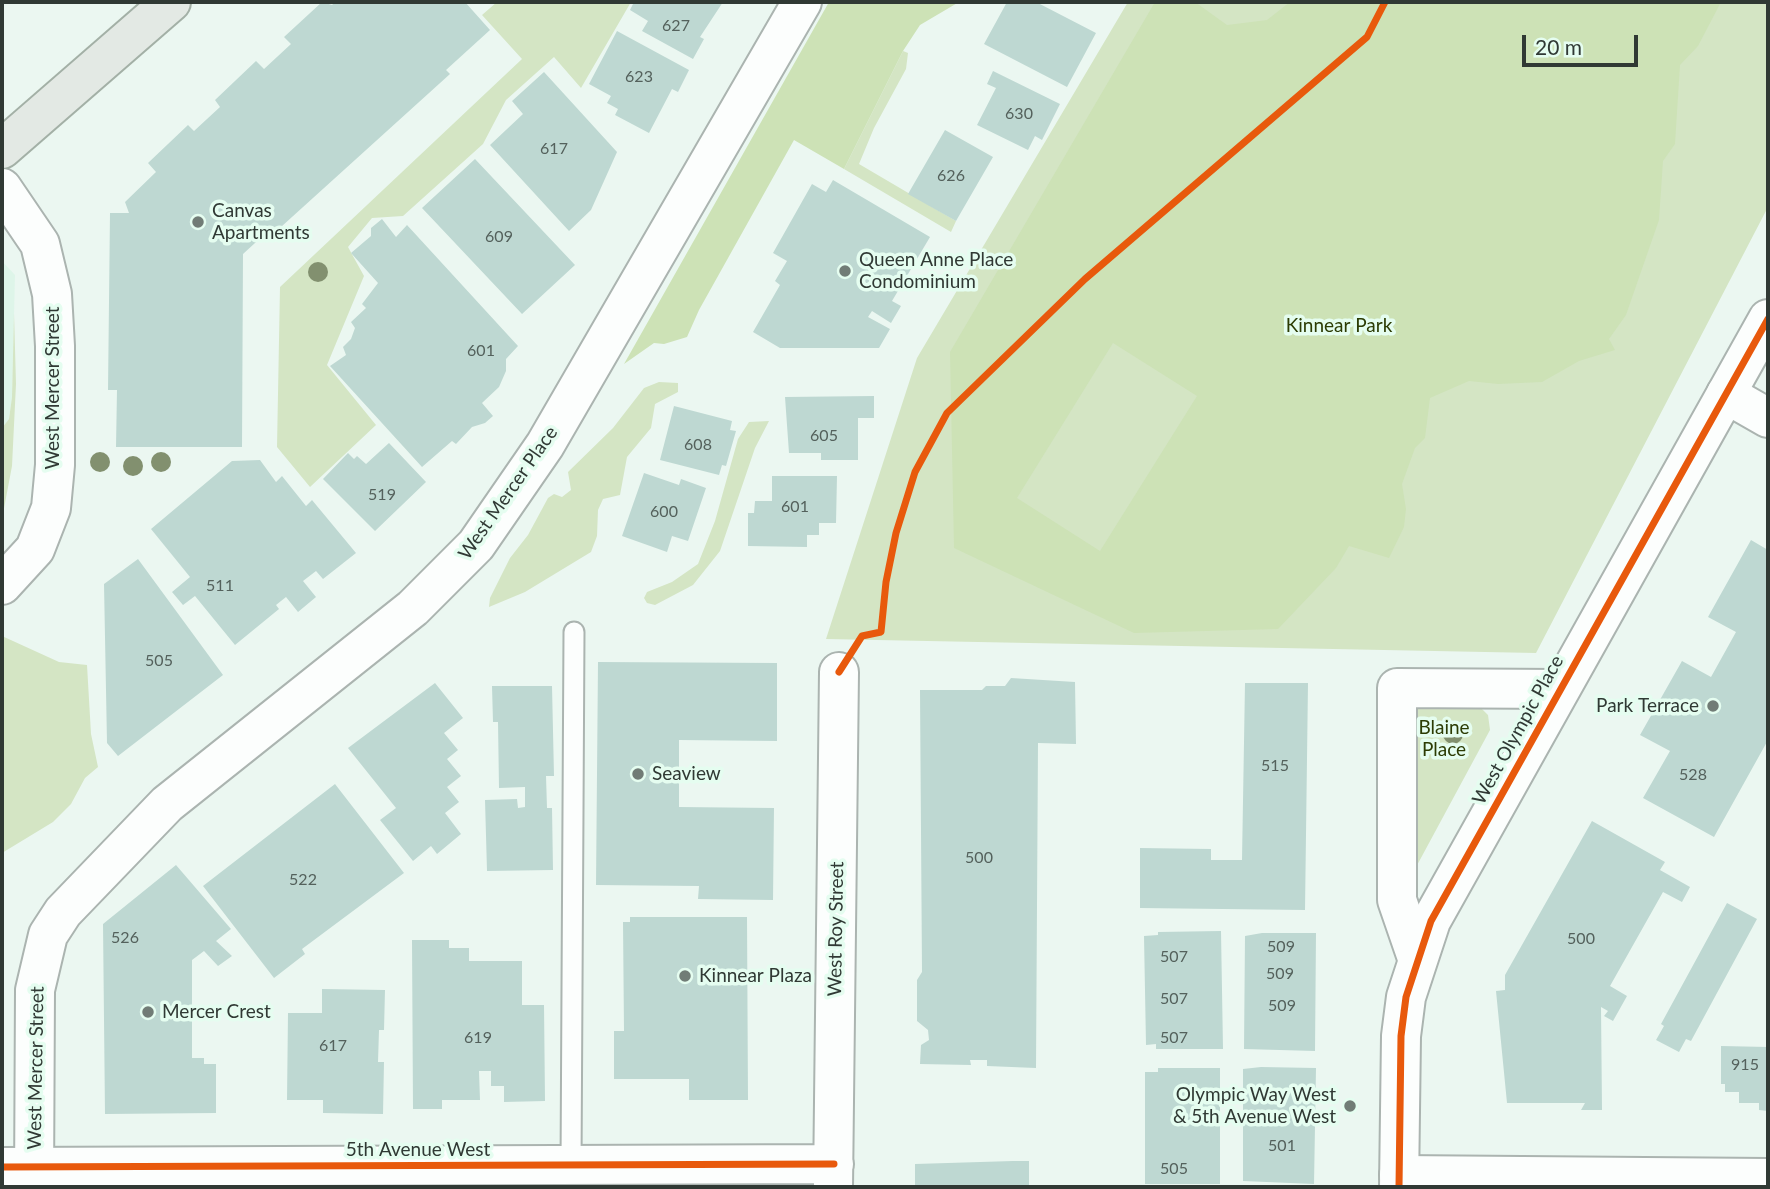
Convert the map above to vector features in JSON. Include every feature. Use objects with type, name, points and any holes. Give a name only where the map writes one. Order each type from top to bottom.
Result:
[{"type":"main road","points":[[2,149],[171,2]]},
{"type":"street","name":"West Mercer Place","points":[[62,912],[167,804],[413,608],[476,545],[545,445],[802,2]]},
{"type":"street","name":"West Mercer Street","points":[[2,188],[40,244],[52,294],[55,346],[55,465],[51,508],[35,550],[2,585]]},
{"type":"street","name":"West Olympic Place","points":[[1399,1181],[1401,1036],[1406,997],[1416,958],[1443,897],[1768,319]]},
{"type":"street","points":[[1726,394],[1768,418]]},
{"type":"street","name":"West Roy Street","points":[[833,1176],[839,672]]},
{"type":"street","points":[[1416,958],[1397,900],[1397,688],[1559,689]]},
{"type":"street","name":"West Mercer Street","points":[[24,1174],[35,990],[48,935],[62,912]]},
{"type":"street","name":"5th Avenue West","points":[[24,1174],[298,1176],[571,1165],[833,1176]]},
{"type":"street","points":[[1399,1181],[1705,1182],[1768,1178]]},
{"type":"lane","points":[[571,1165],[574,632]]},
{"type":"shaded area","points":[[2,261],[15,275],[12,397],[9,419],[2,428]]},
{"type":"green space","points":[[497,2],[631,2],[581,88],[554,57],[506,100],[483,144],[403,216],[372,218],[348,247],[364,276],[327,365],[376,425],[310,487],[277,447],[280,287],[522,59],[482,15]]},
{"type":"green space","points":[[829,2],[959,2],[920,25],[903,51],[844,169],[794,140],[699,310],[687,337],[664,344],[654,343],[624,364]]},
{"type":"green space","name":"Kinnear Park","points":[[1128,2],[1768,2],[1768,207],[1536,653],[826,639],[917,358]]},
{"type":"green space","name":"Kinnear Park","points":[[1155,2],[1195,2],[1227,25],[1267,20],[1290,2],[1721,2],[1698,46],[1680,65],[1675,144],[1663,161],[1659,220],[1626,315],[1609,339],[1615,350],[1579,361],[1542,382],[1498,384],[1469,381],[1430,398],[1425,438],[1415,448],[1402,484],[1406,509],[1404,527],[1389,558],[1349,546],[1336,568],[1278,629],[1134,633],[954,548],[950,352]],"holes":[[[1113,343],[1197,396],[1100,551],[1017,498]]]},
{"type":"green space","points":[[903,51],[908,53],[906,69],[874,128],[859,164],[956,221],[951,232],[844,169]]},
{"type":"green space","points":[[14,313],[16,384],[12,466],[2,519],[2,428],[9,419],[12,397]]},
{"type":"green space","points":[[659,382],[678,383],[678,392],[655,404],[651,428],[627,457],[620,495],[603,499],[598,510],[597,536],[591,552],[525,592],[489,607],[490,598],[510,558],[528,535],[548,498],[554,494],[562,497],[571,490],[568,472],[613,428],[644,388]]},
{"type":"green space","points":[[769,421],[755,448],[720,551],[693,585],[655,605],[647,603],[644,598],[647,592],[672,582],[698,564],[715,521],[738,439],[749,422]]},
{"type":"green space","points":[[2,636],[59,662],[87,665],[91,734],[98,767],[85,778],[71,804],[53,822],[2,853]]},
{"type":"green space","name":"Blaine Place","points":[[1477,704],[1488,715],[1490,730],[1415,869],[1408,719],[1417,705]]},
{"type":"building","name":"Canvas Apartments","points":[[322,2],[332,5],[335,2],[465,2],[490,30],[446,70],[450,74],[271,236],[267,232],[243,254],[242,447],[116,447],[117,390],[108,390],[110,213],[129,213],[125,202],[156,172],[148,163],[188,125],[194,131],[220,107],[215,100],[256,61],[264,69],[291,44],[284,37]]},
{"type":"building","points":[[634,2],[723,2],[700,37],[704,39],[693,59],[642,31],[648,21],[630,10]]},
{"type":"building","points":[[1007,2],[1036,2],[1096,33],[1067,87],[984,44]]},
{"type":"building","points":[[617,31],[689,70],[678,92],[672,89],[649,133],[615,115],[618,109],[607,103],[611,96],[589,84]]},
{"type":"building","points":[[993,71],[1060,104],[1042,140],[1035,136],[1028,150],[977,125],[996,88],[987,84]]},
{"type":"building","points":[[544,72],[617,152],[591,210],[569,231],[490,145],[523,114],[512,101]]},
{"type":"building","points":[[945,130],[993,157],[956,221],[908,194]]},
{"type":"building","points":[[475,159],[575,265],[522,314],[422,208]]},
{"type":"building","name":"Queen Anne Place Condominium","points":[[833,180],[930,237],[892,301],[901,306],[891,323],[872,311],[868,317],[890,329],[879,348],[780,348],[753,332],[780,285],[775,281],[787,261],[773,253],[812,184],[826,192]]},
{"type":"building","points":[[382,219],[396,237],[407,225],[518,346],[506,359],[506,371],[499,387],[482,403],[493,416],[485,423],[472,427],[456,444],[452,441],[422,467],[330,366],[346,355],[343,347],[351,339],[355,328],[351,322],[366,308],[362,304],[378,283],[351,253],[371,236],[371,228]]},
{"type":"building","points":[[874,396],[874,418],[858,418],[858,460],[821,460],[821,453],[789,453],[785,397]]},
{"type":"building","points":[[674,406],[732,421],[730,430],[736,431],[726,466],[722,465],[719,475],[660,460]]},
{"type":"building","points":[[389,443],[426,482],[375,531],[323,479],[348,453],[354,459],[357,456],[366,464]]},
{"type":"building","points":[[260,460],[276,482],[282,476],[306,506],[312,500],[356,553],[323,579],[316,571],[303,581],[316,597],[298,612],[286,597],[276,605],[279,609],[235,645],[195,596],[183,605],[172,592],[190,577],[151,529],[232,461]]},
{"type":"building","points":[[644,473],[679,485],[681,479],[706,488],[688,541],[672,536],[667,552],[622,536]]},
{"type":"building","points":[[772,476],[837,476],[836,523],[819,523],[819,535],[807,535],[807,547],[748,546],[748,513],[754,513],[755,501],[772,501]]},
{"type":"building","name":"Park Terrace","points":[[1751,540],[1768,550],[1768,740],[1714,837],[1643,798],[1670,751],[1640,735],[1682,661],[1711,677],[1736,632],[1708,617]]},
{"type":"building","points":[[138,559],[223,675],[118,756],[107,743],[104,584]]},
{"type":"building","name":"Seaview","points":[[598,662],[777,663],[777,741],[679,740],[679,807],[774,808],[773,900],[698,899],[699,886],[596,885]]},
{"type":"building","points":[[1011,678],[1075,682],[1076,744],[1038,743],[1036,1068],[987,1066],[987,1060],[970,1060],[971,1065],[920,1064],[921,1045],[929,1040],[928,1030],[917,1021],[917,980],[922,972],[920,690],[982,690],[986,686],[1005,686]]},
{"type":"building","points":[[435,683],[463,718],[444,733],[458,750],[447,759],[461,776],[447,787],[459,802],[445,813],[461,834],[437,854],[431,846],[413,861],[380,820],[396,808],[348,748]]},
{"type":"building","points":[[1245,683],[1308,683],[1305,910],[1140,908],[1140,848],[1211,849],[1211,860],[1242,860]]},
{"type":"building","points":[[492,686],[552,686],[554,776],[546,776],[547,808],[552,808],[553,870],[487,871],[485,800],[517,799],[518,808],[525,807],[525,787],[499,788],[498,722],[493,722]]},
{"type":"building","points":[[335,784],[404,873],[302,949],[305,954],[274,978],[203,886]]},
{"type":"building","points":[[1592,821],[1665,862],[1660,870],[1690,887],[1682,902],[1663,892],[1610,986],[1627,996],[1613,1021],[1604,1016],[1608,1011],[1601,1007],[1602,1110],[1581,1110],[1585,1103],[1507,1103],[1496,991],[1505,990],[1505,975]]},
{"type":"building","name":"Mercer Crest","points":[[176,865],[231,929],[216,941],[232,956],[218,966],[204,951],[192,960],[192,1058],[204,1058],[204,1064],[216,1064],[216,1113],[105,1114],[103,924]]},
{"type":"building","points":[[1727,903],[1757,919],[1691,1041],[1686,1039],[1679,1052],[1656,1040],[1664,1026],[1661,1024]]},
{"type":"building","name":"Kinnear Plaza","points":[[630,917],[747,917],[748,1100],[689,1100],[689,1079],[614,1079],[614,1031],[624,1031],[623,922],[630,922]]},
{"type":"building","points":[[1221,931],[1223,1049],[1156,1049],[1156,1044],[1146,1045],[1144,936],[1158,935],[1158,932]]},
{"type":"building","points":[[1262,933],[1316,933],[1315,1051],[1244,1049],[1245,936]]},
{"type":"building","points":[[412,940],[449,940],[449,948],[469,948],[469,961],[522,961],[522,1005],[544,1005],[545,1101],[504,1102],[504,1086],[491,1086],[491,1071],[479,1071],[480,1100],[442,1100],[442,1109],[413,1109]]},
{"type":"building","points":[[322,989],[385,990],[384,1030],[379,1030],[378,1062],[384,1062],[383,1114],[323,1113],[323,1100],[287,1100],[288,1013],[322,1013]]},
{"type":"building","points":[[1721,1046],[1768,1047],[1768,1111],[1759,1110],[1759,1103],[1739,1103],[1739,1092],[1725,1092],[1725,1084],[1721,1084]]},
{"type":"building","points":[[1158,1068],[1220,1068],[1220,1184],[1145,1184],[1145,1072],[1158,1072]]},
{"type":"building","points":[[1316,1068],[1314,1184],[1243,1181],[1243,1069]]},
{"type":"building","points":[[1029,1161],[1029,1187],[915,1187],[915,1164]]},
{"type":"cycle path","points":[[839,672],[862,636],[881,632],[886,582],[896,533],[915,472],[947,413],[1085,279],[1367,37],[1385,2]]},
{"type":"cycle path","points":[[1399,1187],[1401,1036],[1406,997],[1431,921],[1768,319]]},
{"type":"cycle path","points":[[2,1167],[834,1164]]},
{"type":"place","name":"Canvas Apartments","points":[[198,222]]},
{"type":"place","name":"Queen Anne Place Condominium","points":[[845,271]]},
{"type":"place","name":"Park Terrace","points":[[1713,706]]},
{"type":"place","name":"Seaview","points":[[638,774]]},
{"type":"place","name":"Kinnear Plaza","points":[[685,976]]},
{"type":"place","name":"Mercer Crest","points":[[148,1012]]},
{"type":"place","name":"Olympic Way West & 5th Avenue West","points":[[1350,1106]]}]
